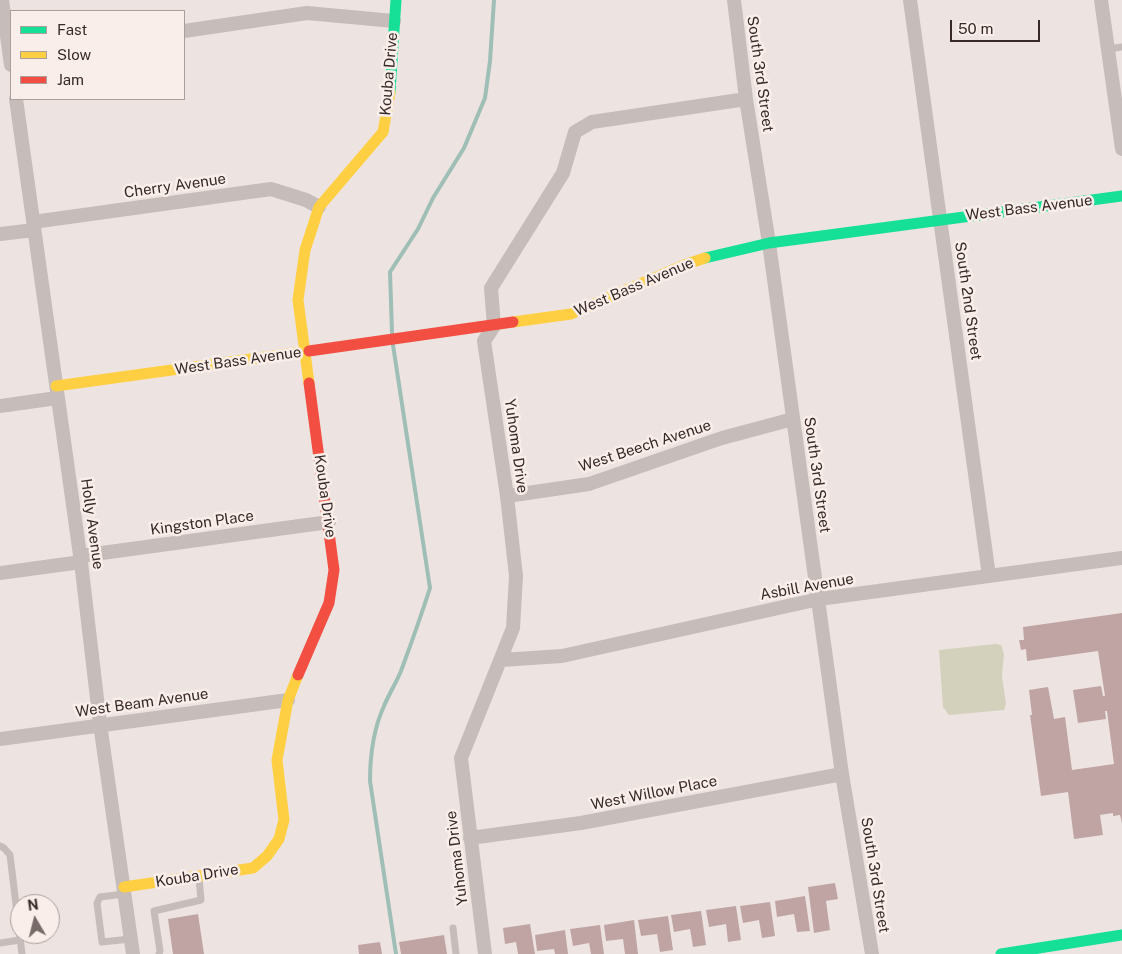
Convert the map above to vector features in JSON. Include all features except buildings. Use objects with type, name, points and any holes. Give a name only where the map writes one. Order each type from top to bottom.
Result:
[{"type":"street","points":[[2,0],[9,61]]},
{"type":"street","name":"Kouba Drive","points":[[124,890],[253,868],[267,856],[279,839],[284,820],[277,760],[288,700],[329,603],[334,570],[298,300],[305,250],[319,207],[383,132],[389,103],[396,0]]},
{"type":"street","name":"South 3rd Street","points":[[734,0],[746,99],[769,243],[842,774],[872,954]]},
{"type":"street","name":"South 2nd Street","points":[[910,0],[990,576]]},
{"type":"street","points":[[1101,0],[1115,48],[1122,149]]},
{"type":"street","points":[[185,31],[307,13],[394,21]]},
{"type":"street","name":"Yuhoma Drive","points":[[485,954],[461,758],[513,628],[516,576],[507,496],[484,341],[494,326],[491,288],[563,173],[575,132],[592,122],[746,99]]},
{"type":"street","name":"Holly Avenue","points":[[16,100],[80,559],[100,724],[133,954]]},
{"type":"street","name":"Cherry Avenue","points":[[0,234],[34,226],[271,189],[306,200],[319,207]]},
{"type":"street","name":"West Bass Avenue","points":[[57,392],[305,352],[572,314],[684,265],[713,255],[769,243],[1122,196]]},
{"type":"street","points":[[0,406],[57,392]]},
{"type":"street","name":"West Beech Avenue","points":[[507,496],[589,484],[722,438],[793,419]]},
{"type":"street","name":"Kingston Place","points":[[0,573],[80,559],[329,522]]},
{"type":"street","name":"Asbill Avenue","points":[[501,660],[562,656],[819,599],[1122,558]]},
{"type":"street","name":"West Beam Avenue","points":[[0,739],[288,700]]},
{"type":"street","name":"West Willow Place","points":[[470,838],[581,823],[842,774]]},
{"type":"street","points":[[1001,954],[1122,935]]},
{"type":"lane","points":[[0,846],[10,855],[15,894]]},
{"type":"lane","points":[[159,951],[154,911],[201,900],[199,876]]},
{"type":"lane","points":[[124,890],[100,897],[97,903],[102,942],[130,939]]},
{"type":"lane","points":[[453,928],[456,954]]},
{"type":"shaded area","points":[[1001,645],[1004,654],[1002,676],[1006,704],[1004,710],[949,715],[943,707],[939,650]]},
{"type":"waterway","points":[[392,333],[390,272],[418,229],[433,198],[464,148],[485,98],[490,61],[494,0]]},
{"type":"waterway","points":[[393,345],[430,588],[401,671],[380,715],[373,743],[371,762],[370,781],[396,954]]},
{"type":"traffic: fast","points":[[390,92],[396,0]]},
{"type":"traffic: fast","points":[[705,258],[769,243],[1122,196]]},
{"type":"traffic: fast","points":[[1001,954],[1122,935]]},
{"type":"traffic: slow","points":[[309,383],[298,300],[305,250],[319,207],[383,132],[390,92]]},
{"type":"traffic: slow","points":[[513,322],[571,314],[684,265],[705,258]]},
{"type":"traffic: slow","points":[[56,386],[309,351]]},
{"type":"traffic: slow","points":[[124,887],[253,868],[267,856],[279,839],[284,820],[277,760],[288,700],[298,675]]},
{"type":"traffic: jam","points":[[309,351],[513,322]]},
{"type":"traffic: jam","points":[[298,675],[329,603],[334,570],[309,383]]}]
